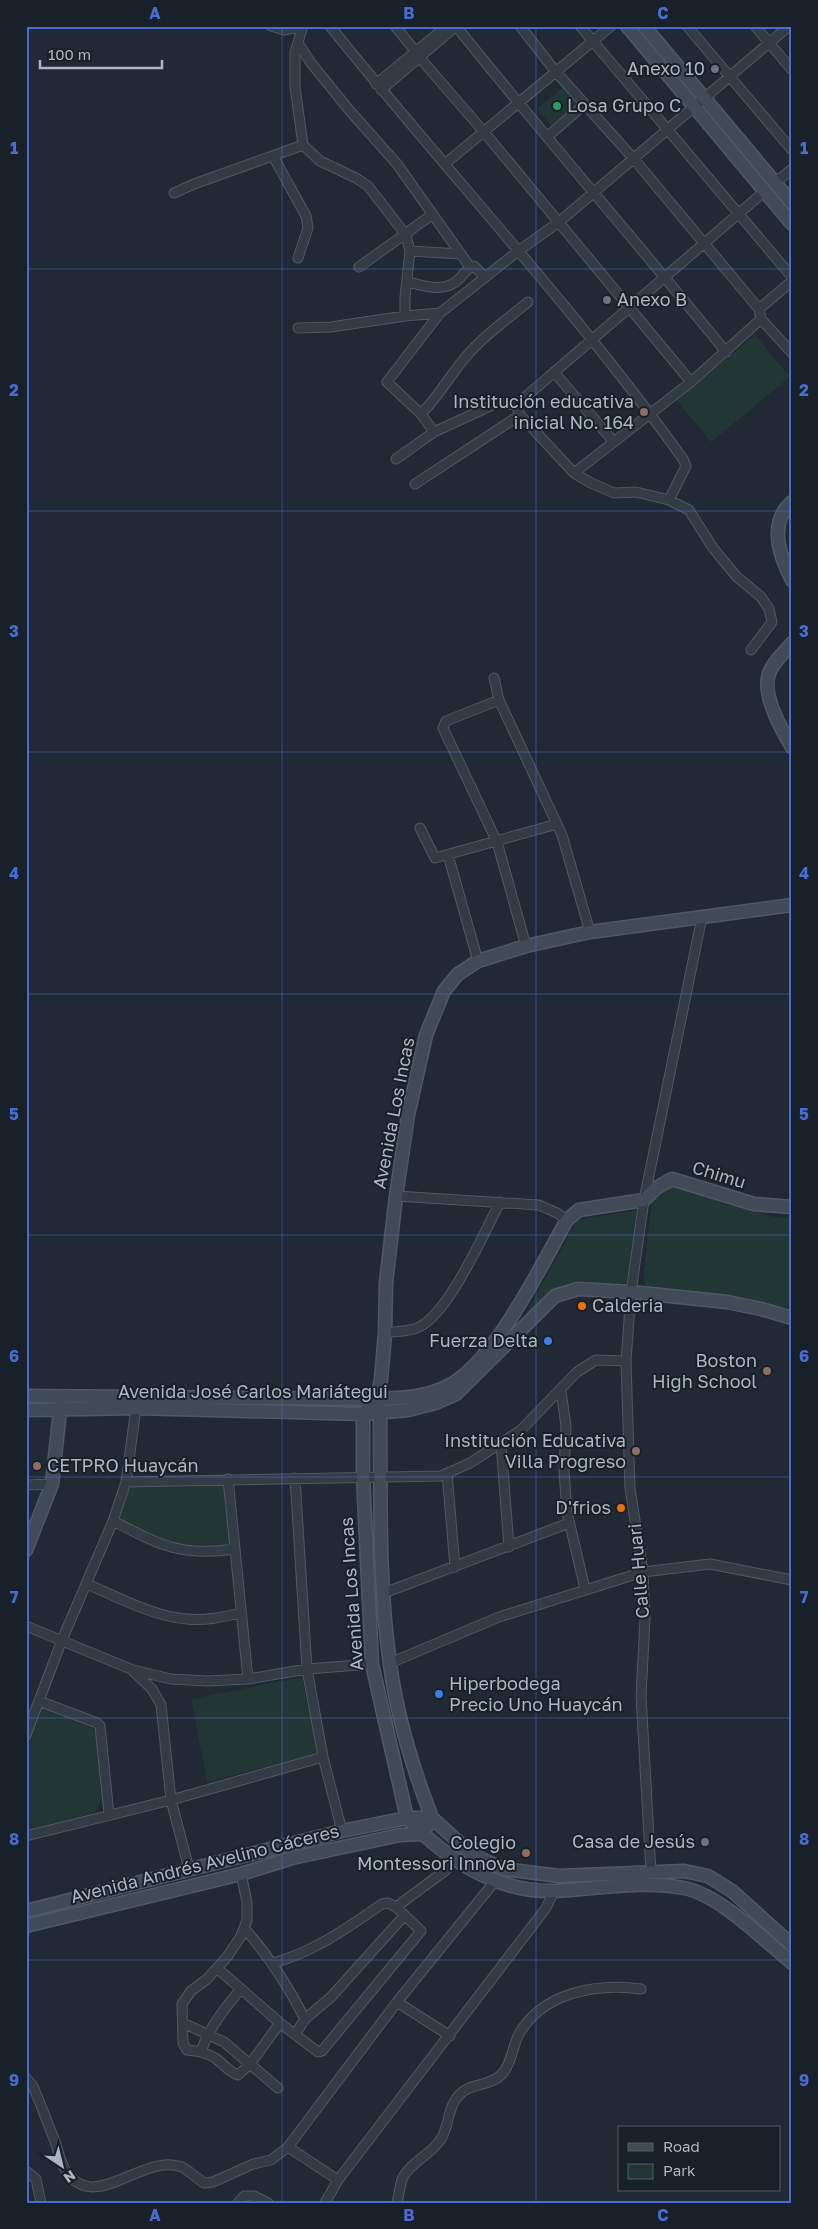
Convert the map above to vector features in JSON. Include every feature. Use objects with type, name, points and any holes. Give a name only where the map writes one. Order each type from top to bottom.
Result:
[{"type":"main road","points":[[627,26],[792,203]]},
{"type":"main road","points":[[644,26],[764,191],[792,224]]},
{"type":"main road","points":[[792,502],[783,510],[778,518],[778,526],[779,546],[792,580]]},
{"type":"main road","points":[[792,643],[770,670],[767,682],[771,704],[792,747]]},
{"type":"main road","name":"Avenida Los Incas","points":[[432,1818],[416,1773],[401,1718],[390,1663],[384,1593],[378,1406],[385,1333],[386,1282],[396,1196],[408,1115],[433,1014],[444,992],[458,974],[478,961],[526,946],[590,932],[792,905]]},
{"type":"main road","name":"Chimu","points":[[644,1200],[656,1188],[672,1179],[754,1204],[792,1207]]},
{"type":"main road","points":[[567,1220],[579,1210],[644,1200]]},
{"type":"main road","name":"Avenida José Carlos Mariátegui","points":[[26,1396],[61,1403],[136,1408],[363,1414],[378,1406],[431,1393],[449,1386],[473,1366],[494,1343],[567,1220]]},
{"type":"main road","name":"Avenida José Carlos Mariátegui","points":[[26,1410],[61,1403],[378,1406],[408,1410],[435,1403],[456,1394],[555,1296],[578,1290],[631,1292],[727,1302],[761,1308],[792,1318]]},
{"type":"main road","points":[[26,1550],[52,1484],[61,1403]]},
{"type":"main road","name":"Avenida Los Incas","points":[[363,1414],[363,1476],[372,1664],[407,1818]]},
{"type":"main road","points":[[407,1818],[422,1834],[454,1859],[495,1881],[524,1890],[554,1891],[617,1886],[659,1886],[690,1890],[703,1894],[721,1905],[792,1963]]},
{"type":"main road","name":"Avenida Andrés Avelino Cáceres","points":[[26,1911],[342,1831],[407,1818],[432,1818]]},
{"type":"main road","points":[[422,1834],[432,1818],[473,1855],[504,1869],[559,1876],[684,1871],[708,1876],[732,1891],[792,1944]]},
{"type":"main road","name":"Avenida Andrés Avelino Cáceres","points":[[26,1926],[241,1874],[292,1858],[400,1835],[422,1834]]},
{"type":"main road","points":[[290,1844],[292,1858]]},
{"type":"main road","points":[[86,1895],[90,1910]]},
{"type":"street","points":[[271,26],[284,30],[303,26],[295,52],[295,87],[303,145],[320,162],[356,178],[368,186],[406,235],[410,251],[405,297],[406,316]]},
{"type":"street","points":[[330,26],[379,87],[446,163],[651,414],[686,466],[669,500]]},
{"type":"street","points":[[395,26],[691,382]]},
{"type":"street","points":[[418,55],[447,26]]},
{"type":"street","points":[[379,87],[456,26],[518,104],[665,276],[726,352]]},
{"type":"street","points":[[520,26],[556,72],[633,158],[759,309],[761,319],[792,353]]},
{"type":"street","points":[[580,26],[792,277]]},
{"type":"street","points":[[446,163],[611,26]]},
{"type":"street","points":[[687,26],[792,150]]},
{"type":"street","points":[[755,26],[792,70]]},
{"type":"street","points":[[434,432],[421,414],[387,382],[440,313],[517,252],[559,222],[788,26]]},
{"type":"street","points":[[298,42],[311,63],[355,117],[397,164],[470,267]]},
{"type":"street","points":[[547,137],[585,104]]},
{"type":"street","points":[[174,193],[303,145]]},
{"type":"street","points":[[273,156],[306,216],[308,228],[298,258]]},
{"type":"street","points":[[775,183],[792,169]]},
{"type":"street","points":[[396,459],[434,432],[497,403],[516,405],[764,191]]},
{"type":"street","points":[[359,267],[433,214]]},
{"type":"street","points":[[410,251],[461,254]]},
{"type":"street","points":[[408,282],[431,288],[444,288],[456,282],[470,267],[474,266],[479,268],[486,277]]},
{"type":"street","points":[[759,309],[790,286]]},
{"type":"street","points":[[421,414],[434,401],[463,360],[479,342],[528,302]]},
{"type":"street","points":[[298,328],[331,327],[440,313]]},
{"type":"street","points":[[574,473],[691,382],[761,319]]},
{"type":"street","points":[[554,372],[613,441]]},
{"type":"street","points":[[516,405],[520,415],[574,473],[591,484],[614,493],[636,492],[669,500],[689,510],[713,548],[736,576],[761,597],[769,609],[772,622],[751,650]]},
{"type":"street","points":[[415,484],[520,415]]},
{"type":"street","points":[[494,678],[499,700],[562,835],[590,932]]},
{"type":"street","points":[[499,700],[446,721],[443,728],[497,842],[526,946]]},
{"type":"street","points":[[420,828],[435,858],[557,824]]},
{"type":"street","points":[[448,855],[478,961]]},
{"type":"street","name":"Calle Huari","points":[[651,1872],[641,1696],[645,1619],[644,1572],[630,1488],[626,1361],[631,1292],[644,1200],[702,917]]},
{"type":"street","points":[[396,1196],[539,1205],[567,1220]]},
{"type":"street","points":[[385,1333],[418,1328],[430,1321],[450,1294],[500,1202]]},
{"type":"street","points":[[126,1482],[441,1476],[470,1463],[521,1430],[577,1372],[596,1360],[626,1361]]},
{"type":"street","points":[[561,1390],[566,1426],[564,1471],[569,1523],[586,1589]]},
{"type":"street","points":[[26,1735],[62,1640],[113,1521],[126,1482],[136,1408]]},
{"type":"street","points":[[501,1443],[508,1547]]},
{"type":"street","points":[[447,1473],[455,1567]]},
{"type":"street","points":[[295,1478],[307,1669],[324,1757],[342,1831]]},
{"type":"street","points":[[228,1479],[248,1679]]},
{"type":"street","points":[[26,1485],[52,1484]]},
{"type":"street","points":[[113,1521],[171,1548],[191,1552],[214,1552],[235,1549]]},
{"type":"street","points":[[384,1593],[569,1523]]},
{"type":"street","points":[[390,1663],[499,1617],[644,1572],[710,1564],[792,1580]]},
{"type":"street","points":[[87,1584],[172,1617],[188,1620],[220,1618],[241,1613]]},
{"type":"street","points":[[26,1626],[133,1670],[171,1679],[207,1681],[248,1679],[307,1669],[372,1664]]},
{"type":"street","points":[[133,1670],[152,1689],[161,1705],[171,1800],[189,1869]]},
{"type":"street","points":[[39,1701],[97,1723],[100,1726],[110,1814]]},
{"type":"street","points":[[26,1836],[171,1800],[324,1757]]},
{"type":"street","points":[[396,1907],[446,1870],[454,1859]]},
{"type":"street","points":[[241,1874],[247,1902],[247,1920],[241,1936],[217,1968],[185,1997],[182,2004],[184,2047],[187,2050],[200,2051],[215,2058],[231,2073],[238,2075],[250,2064],[280,2023]]},
{"type":"street","points":[[26,2078],[32,2086],[66,2171],[77,2183],[101,2188],[124,2180],[145,2168],[160,2165],[182,2167],[204,2183],[213,2182],[253,2164],[271,2160],[288,2146],[396,2002],[495,1881]]},
{"type":"street","points":[[325,2203],[338,2180],[546,1908],[554,1891]]},
{"type":"street","points":[[217,1968],[240,1990],[280,2023],[296,2033],[313,2050],[318,2052],[322,2051],[422,1931],[396,1907],[388,1903],[382,1904],[317,1947],[294,1957],[273,1963]]},
{"type":"street","points":[[296,2033],[305,2019],[330,1997],[404,1916]]},
{"type":"street","points":[[244,1928],[273,1963],[288,1985],[305,2019]]},
{"type":"street","points":[[397,2203],[403,2177],[441,2138],[453,2103],[468,2088],[498,2077],[507,2069],[519,2034],[535,2014],[557,1999],[575,1991],[626,1987],[641,1989]]},
{"type":"street","points":[[200,2051],[207,2032],[240,1990]]},
{"type":"street","points":[[396,2002],[450,2036]]},
{"type":"street","points":[[183,2023],[207,2032],[224,2042],[278,2088]]},
{"type":"street","points":[[288,2146],[338,2180]]},
{"type":"street","points":[[26,2171],[36,2179],[41,2203]]},
{"type":"street","points":[[238,2203],[244,2196],[254,2196],[268,2203]]},
{"type":"green space","name":"Losa Grupo C","points":[[564,87],[577,104],[551,126],[537,108]]},
{"type":"green space","points":[[755,335],[790,377],[711,442],[676,400]]},
{"type":"green space","points":[[675,1187],[774,1217],[792,1218],[792,1309],[650,1288],[645,1285],[643,1279],[652,1200],[662,1190]]},
{"type":"green space","points":[[637,1210],[627,1283],[574,1283],[563,1288],[522,1321],[577,1220]]},
{"type":"green space","points":[[226,1482],[231,1544],[204,1549],[168,1543],[116,1519],[128,1483]]},
{"type":"green space","points":[[302,1677],[317,1754],[207,1782],[191,1699]]},
{"type":"green space","points":[[43,1708],[92,1728],[98,1734],[101,1800],[96,1811],[90,1814],[26,1832],[26,1745]]},
{"type":"place","name":"Anexo 10","points":[[715,69]]},
{"type":"place","name":"Losa Grupo C","points":[[557,106]]},
{"type":"place","name":"Anexo B","points":[[607,300]]},
{"type":"place","name":"Institución educativa inicial No. 164","points":[[644,412]]},
{"type":"place","name":"Calderia","points":[[582,1306]]},
{"type":"place","name":"Fuerza Delta","points":[[548,1341]]},
{"type":"place","name":"Boston High School","points":[[767,1371]]},
{"type":"place","name":"Institución Educativa Villa Progreso","points":[[636,1451]]},
{"type":"place","name":"CETPRO Huaycán","points":[[37,1466]]},
{"type":"place","name":"D'frios","points":[[621,1508]]},
{"type":"place","name":"Hiperbodega Precio Uno Huaycán","points":[[439,1694]]},
{"type":"place","name":"Casa de Jesús","points":[[705,1842]]},
{"type":"place","name":"Colegio Montessori Innova","points":[[526,1853]]}]
